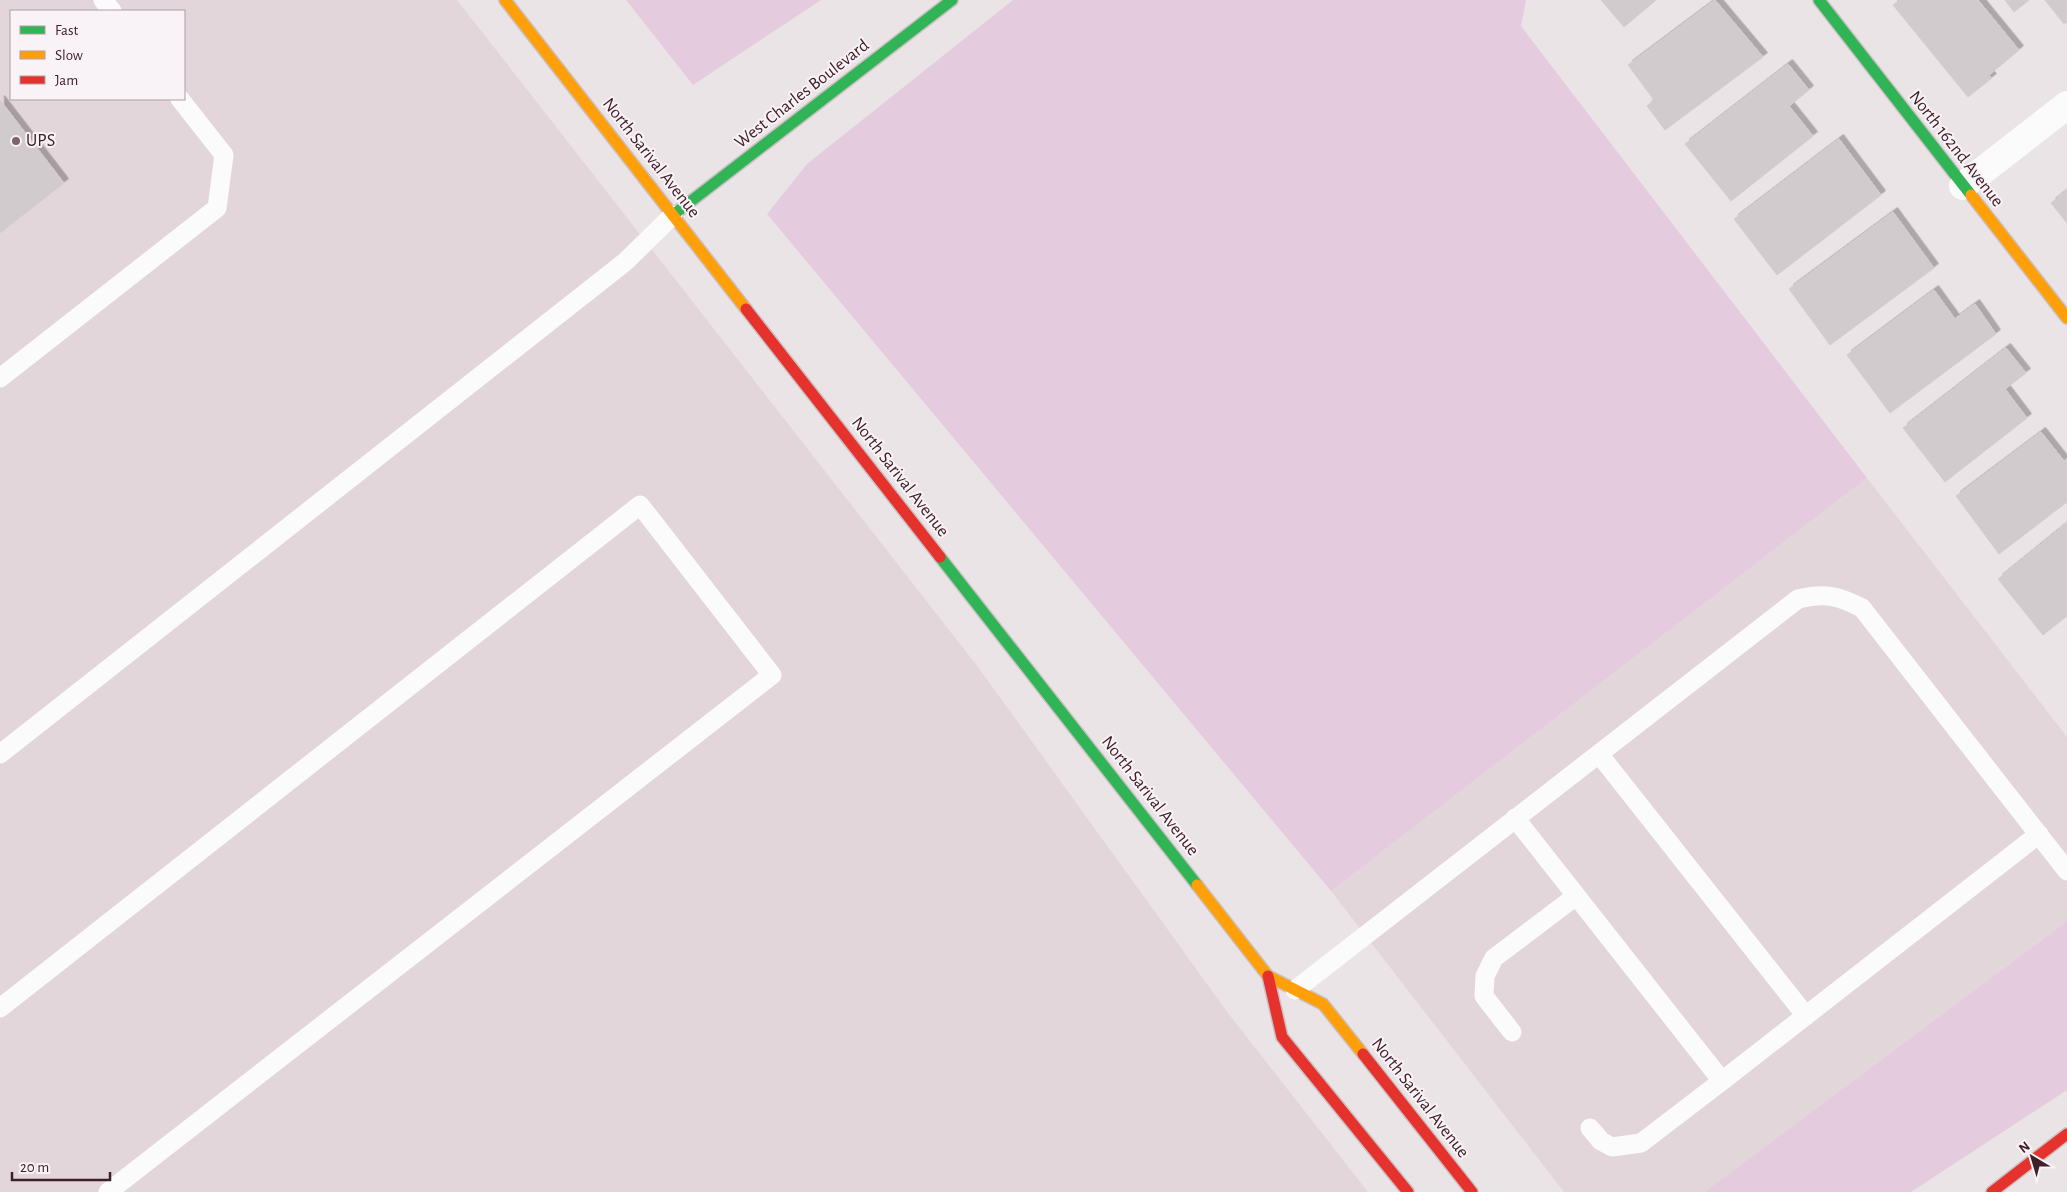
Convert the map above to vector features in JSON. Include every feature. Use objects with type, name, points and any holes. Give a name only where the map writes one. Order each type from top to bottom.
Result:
[{"type":"street","name":"North Sarival Avenue","points":[[505,0],[1268,976],[1323,1004],[1472,1192]]},
{"type":"street","name":"West Charles Boulevard","points":[[673,215],[952,0]]},
{"type":"street","name":"North 162nd Avenue","points":[[1819,0],[1962,186],[2067,318]]},
{"type":"street","points":[[1962,186],[2067,105]]},
{"type":"street","name":"North Sarival Avenue","points":[[1268,976],[1282,1037],[1408,1192]]},
{"type":"street","points":[[1992,1192],[2067,1134]]},
{"type":"lane","points":[[103,0],[111,10]]},
{"type":"lane","points":[[0,378],[217,208],[224,155],[181,100]]},
{"type":"lane","points":[[0,754],[626,262],[673,215]]},
{"type":"lane","points":[[0,1008],[640,505],[772,675],[108,1192]]},
{"type":"lane","points":[[1295,990],[1798,599],[1818,594],[1842,597],[1862,608],[2067,871]]},
{"type":"lane","points":[[1599,754],[1806,1016]]},
{"type":"lane","points":[[1515,818],[1722,1081]]},
{"type":"lane","points":[[1590,1128],[1601,1141],[1612,1147],[1641,1144],[2039,834]]},
{"type":"lane","points":[[1512,1032],[1484,996],[1485,976],[1494,958],[1576,896]]},
{"type":"shaded area","points":[[0,0],[457,0],[978,667],[1228,1013],[1368,1192],[0,1192]]},
{"type":"shaded area","points":[[626,0],[821,0],[693,85]]},
{"type":"shaded area","points":[[1013,0],[1526,0],[1521,26],[1867,478],[1331,891],[767,214],[807,164]]},
{"type":"shaded area","points":[[1867,478],[2067,737],[2067,921],[1704,1192],[1564,1192],[1331,891]]},
{"type":"shaded area","points":[[2067,921],[2067,1090],[1911,1192],[1704,1192]]},
{"type":"building","points":[[1601,0],[1656,0],[1624,27]]},
{"type":"building","points":[[1715,0],[1763,57],[1665,130],[1647,106],[1654,100],[1628,65]]},
{"type":"building","points":[[1900,0],[1978,0],[2019,50],[1989,75],[1992,78],[1968,97],[1893,5]]},
{"type":"building","points":[[2005,0],[2029,0],[2014,12]]},
{"type":"building","points":[[2045,0],[2067,0],[2067,22],[2064,24]]},
{"type":"building","points":[[1788,64],[1809,90],[1789,106],[1813,136],[1731,201],[1685,144]]},
{"type":"building","name":"UPS","points":[[0,100],[64,183],[0,233]]},
{"type":"building","points":[[1839,139],[1881,195],[1777,275],[1734,219]]},
{"type":"building","points":[[2067,190],[2067,223],[2051,203]]},
{"type":"building","points":[[1893,212],[1934,268],[1830,345],[1789,289]]},
{"type":"building","points":[[1934,290],[1955,319],[1975,304],[1996,334],[1890,413],[1847,355]]},
{"type":"building","points":[[2006,348],[2026,373],[2005,389],[2027,418],[1945,482],[1903,428]]},
{"type":"building","points":[[2041,432],[2064,461],[2067,459],[2067,502],[1999,554],[1956,496]]},
{"type":"building","points":[[2067,523],[2067,616],[2043,635],[1998,579]]},
{"type":"traffic: fast","points":[[673,215],[952,0]]},
{"type":"traffic: fast","points":[[1819,0],[1971,195]]},
{"type":"traffic: fast","points":[[940,557],[1197,885]]},
{"type":"traffic: slow","points":[[505,0],[746,309]]},
{"type":"traffic: slow","points":[[1971,195],[2067,318]]},
{"type":"traffic: slow","points":[[1197,885],[1268,976],[1323,1004],[1363,1054]]},
{"type":"traffic: jam","points":[[746,309],[940,557]]},
{"type":"traffic: jam","points":[[1268,976],[1282,1037],[1408,1192]]},
{"type":"traffic: jam","points":[[1363,1054],[1472,1192]]},
{"type":"traffic: jam","points":[[1992,1192],[2067,1134]]},
{"type":"place","name":"UPS","points":[[16,141]]}]
